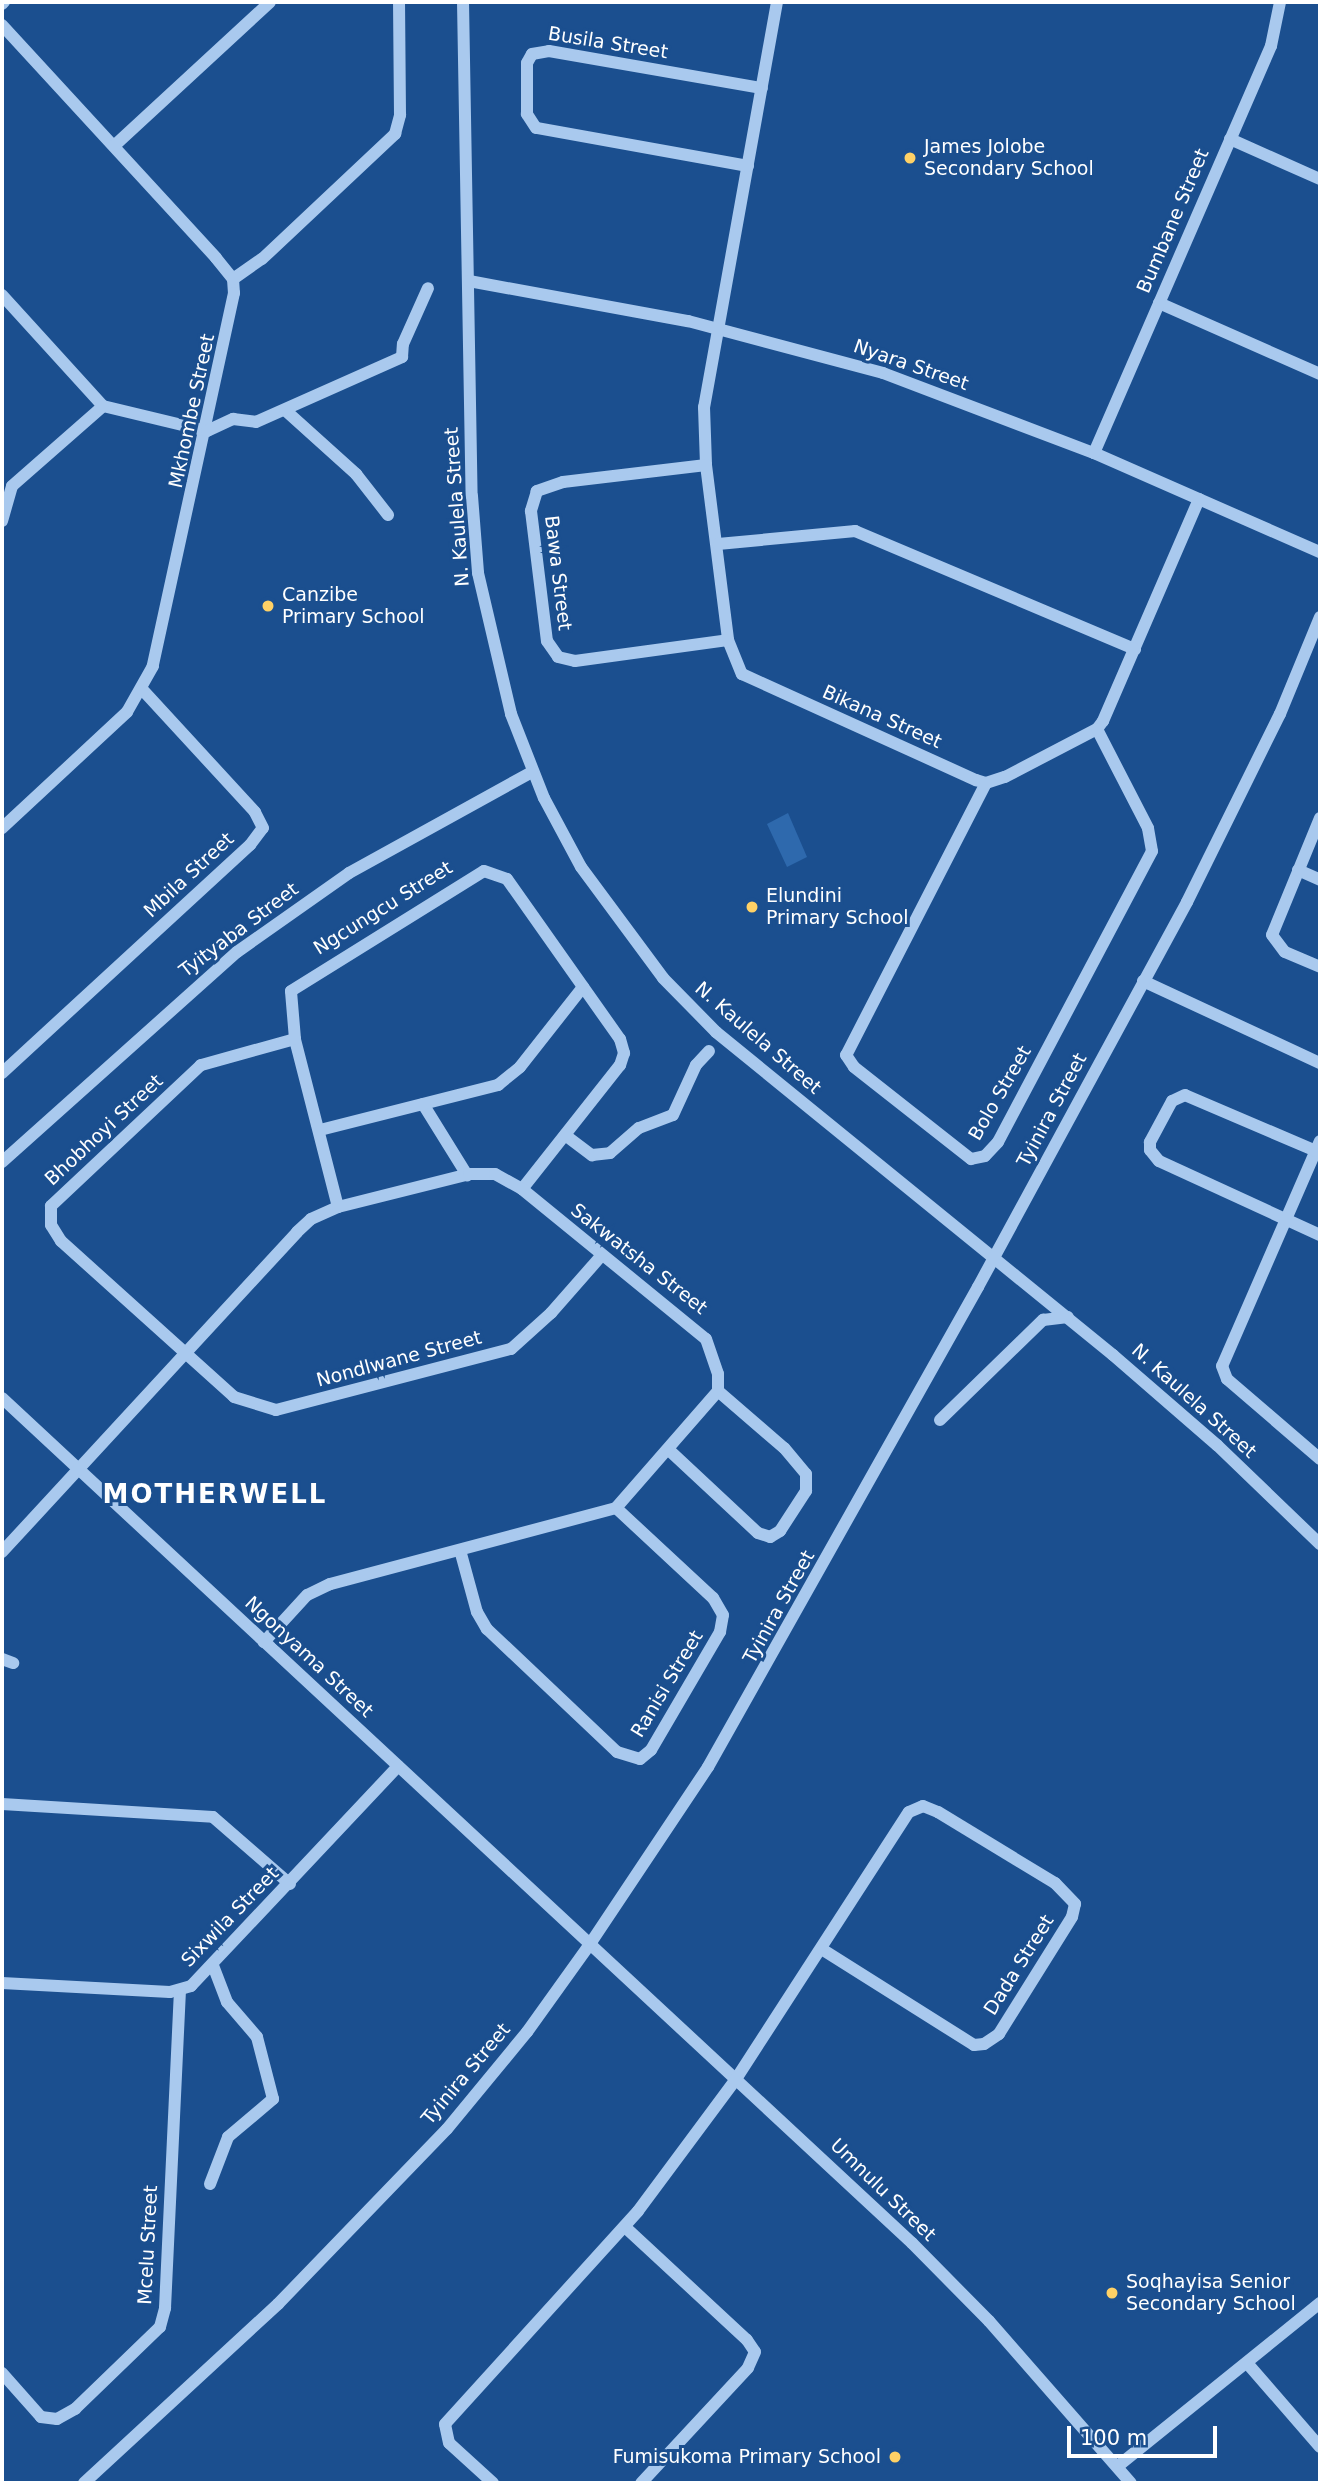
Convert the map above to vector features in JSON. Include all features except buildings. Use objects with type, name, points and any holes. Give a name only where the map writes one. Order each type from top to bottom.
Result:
[{"type":"street","points":[[114,146],[270,2]]},
{"type":"street","points":[[2,25],[233,279],[262,259],[395,134],[400,115],[399,2]]},
{"type":"street","name":"N. Kaulela Street","points":[[463,2],[472,496],[478,573],[502,686],[532,772],[599,895],[685,1001],[1068,1317],[1217,1445],[1320,1544]]},
{"type":"street","points":[[718,328],[777,2]]},
{"type":"street","name":"Bumbane Street","points":[[1094,453],[1270,46],[1280,2]]},
{"type":"street","name":"Busila Street","points":[[748,166],[536,128],[527,114],[527,62],[537,52],[549,51],[762,89]]},
{"type":"street","points":[[1230,139],[1320,179]]},
{"type":"street","name":"Mkhombe Street","points":[[2,828],[116,723],[142,689],[158,654],[231,322],[233,279]]},
{"type":"street","name":"Nyara Street","points":[[469,281],[718,328],[907,381],[1094,453],[1320,552]]},
{"type":"street","points":[[2,295],[103,406],[207,431],[233,419],[256,422],[402,357],[403,345],[428,288]]},
{"type":"street","points":[[1159,303],[1320,374]]},
{"type":"street","name":"Bikana Street","points":[[718,328],[704,407],[705,465],[718,544],[728,640],[736,665],[752,681],[986,783]]},
{"type":"street","points":[[2,521],[12,485],[103,406]]},
{"type":"street","points":[[285,410],[356,474],[388,515]]},
{"type":"street","name":"Bawa Street","points":[[705,465],[563,482],[537,491],[531,511],[544,615],[549,648],[566,660],[728,640]]},
{"type":"street","points":[[986,783],[1005,777],[1097,729],[1135,649],[1199,499]]},
{"type":"street","points":[[718,544],[855,531],[1135,649]]},
{"type":"street","name":"Tyinira Street","points":[[84,2483],[373,2211],[527,2032],[590,1944],[751,1696],[994,1258],[1143,981],[1280,714],[1320,617]]},
{"type":"street","name":"Mbila Street","points":[[2,1073],[250,845],[263,828],[256,812],[142,689]]},
{"type":"street","name":"Bolo Street","points":[[986,783],[846,1055],[854,1067],[971,1159],[985,1156],[998,1142],[1152,851],[1148,828],[1097,729]]},
{"type":"street","name":"Tyityaba Street","points":[[2,1162],[237,952],[360,867],[532,772]]},
{"type":"street","points":[[1320,818],[1272,935],[1285,952],[1320,967]]},
{"type":"street","points":[[1298,870],[1320,880]]},
{"type":"street","name":"Ngcungcu Street","points":[[338,1207],[295,1039],[290,996],[296,985],[484,871],[507,879],[620,1039],[624,1053],[620,1065],[522,1189]]},
{"type":"street","points":[[1143,981],[1320,1063]]},
{"type":"street","points":[[320,1130],[498,1085],[510,1077],[583,987]]},
{"type":"street","name":"Bhobhoyi Street","points":[[187,1353],[61,1241],[51,1225],[51,1206],[201,1065],[295,1039]]},
{"type":"street","points":[[565,1135],[592,1154],[610,1153],[639,1128],[673,1115],[696,1065],[709,1051]]},
{"type":"street","points":[[1320,1235],[1287,1220],[1159,1161],[1150,1150],[1150,1142],[1172,1101],[1185,1095],[1318,1146],[1287,1220],[1222,1366],[1227,1379],[1320,1459]]},
{"type":"street","points":[[424,1104],[467,1175]]},
{"type":"street","name":"Sakwatsha Street","points":[[78,1469],[311,1219],[338,1207],[467,1175],[495,1174],[522,1189],[601,1256],[701,1333],[714,1358],[718,1391]]},
{"type":"street","name":"Nondlwane Street","points":[[187,1353],[234,1397],[258,1408],[276,1410],[330,1398],[511,1349],[551,1313],[601,1256]]},
{"type":"street","points":[[940,1420],[1043,1320],[1068,1317]]},
{"type":"street","points":[[264,1642],[319,1588],[616,1508],[670,1451],[718,1391],[784,1448],[806,1474],[806,1492],[780,1531],[770,1537],[758,1533],[670,1451]]},
{"type":"street","name":"Ngonyama Street","points":[[2,1398],[590,1944]]},
{"type":"street","points":[[2,1552],[78,1469]]},
{"type":"street","name":"Ranisi Street","points":[[460,1550],[477,1612],[487,1629],[617,1752],[640,1759],[651,1750],[720,1632],[723,1615],[713,1598],[616,1508]]},
{"type":"street","name":"Sixwila Street","points":[[2,1983],[180,1992],[213,1965],[398,1766]]},
{"type":"street","points":[[2,1804],[213,1817],[290,1884]]},
{"type":"street","name":"Dada Street","points":[[928,1807],[939,1812],[1061,1886],[1075,1904],[1072,1917],[999,2034],[974,2045],[823,1950],[914,1809],[928,1807]]},
{"type":"street","name":"Umnulu Street","points":[[590,1944],[912,2243],[1132,2483]]},
{"type":"street","points":[[493,2483],[446,2436],[450,2417],[625,2227],[736,2079],[823,1950]]},
{"type":"street","points":[[210,2184],[228,2137],[273,2099],[257,2037],[227,2003],[213,1965]]},
{"type":"street","points":[[2,1983],[2,1996]]},
{"type":"street","name":"Mcelu Street","points":[[2,2373],[41,2417],[57,2419],[75,2409],[160,2327],[165,2308],[180,1992]]},
{"type":"street","points":[[625,2227],[747,2340],[755,2353],[748,2368],[642,2483]]},
{"type":"street","points":[[1118,2466],[1320,2303]]},
{"type":"street","points":[[1247,2362],[1320,2447]]},
{"type":"shaded area","points":[[788,813],[807,857],[787,867],[767,824]]},
{"type":"place","name":"James Jolobe Secondary School","points":[[910,158]]},
{"type":"place","name":"Canzibe Primary School","points":[[268,606]]},
{"type":"place","name":"Elundini Primary School","points":[[752,907]]},
{"type":"place","name":"Soqhayisa Senior Secondary School","points":[[1112,2293]]},
{"type":"place","name":"Fumisukoma Primary School","points":[[895,2457]]},
{"type":"district","name":"MOTHERWELL","points":[[215,1495]]}]
